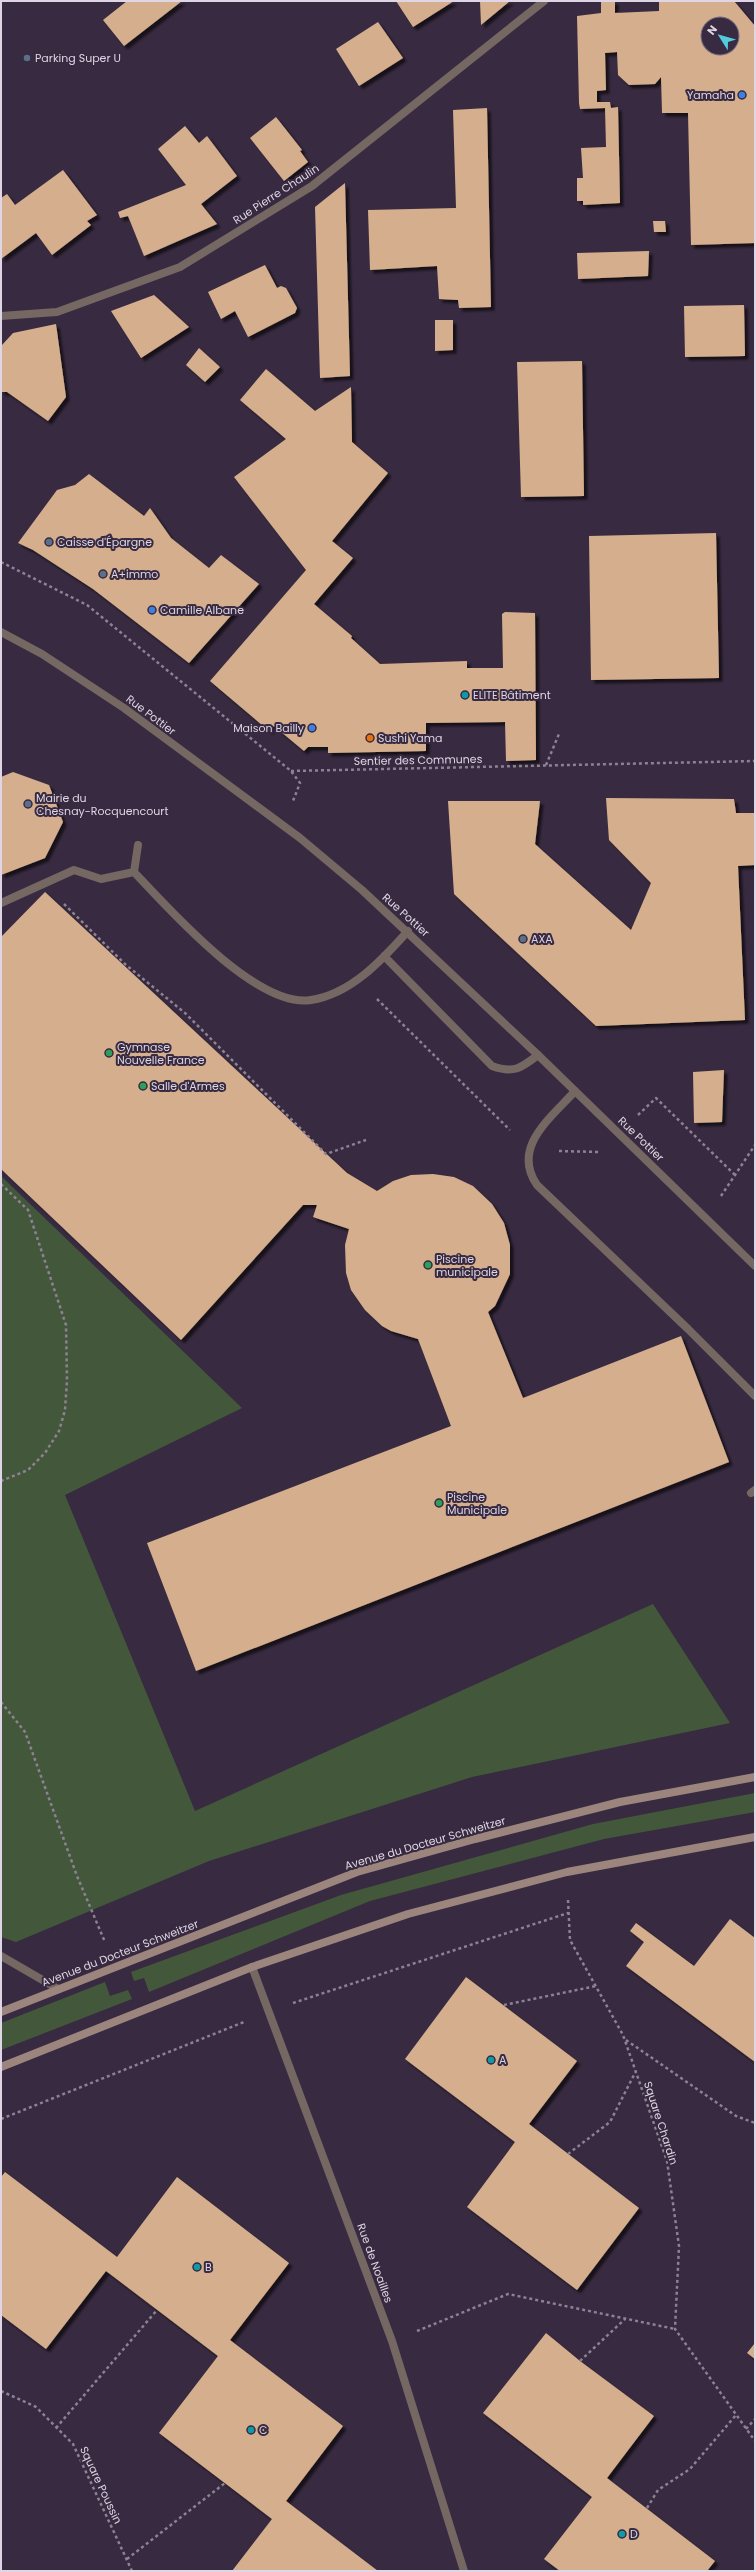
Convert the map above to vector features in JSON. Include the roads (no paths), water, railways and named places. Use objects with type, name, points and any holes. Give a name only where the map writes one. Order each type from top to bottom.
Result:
[{"type":"main road","name":"Avenue du Docteur Schweitzer","points":[[1,2012],[357,1872],[475,1839],[620,1802],[755,1777]]},
{"type":"main road","points":[[1,2067],[252,1967],[408,1914],[567,1872],[755,1837]]},
{"type":"street","name":"Rue Pierre Chaulin","points":[[1,316],[57,312],[180,267],[312,186],[544,1]]},
{"type":"street","name":"Rue Pottier","points":[[1,632],[42,654],[124,708],[300,838],[408,932],[538,1055],[755,1266]]},
{"type":"street","points":[[134,872],[138,845]]},
{"type":"street","points":[[1,903],[74,870],[101,879],[134,872]]},
{"type":"street","points":[[134,872],[196,938],[249,978],[289,998],[310,1000],[333,994],[364,976],[408,932]]},
{"type":"street","points":[[384,956],[492,1066],[506,1071],[522,1067],[538,1055]]},
{"type":"street","points":[[575,1091],[531,1143],[527,1165],[530,1176],[537,1185],[688,1333],[755,1396]]},
{"type":"street","points":[[1,1956],[58,1989]]},
{"type":"street","name":"Rue de Noailles","points":[[252,1967],[392,2341],[464,2571]]},
{"type":"place","name":"Parking Super U","points":[[27,58]]},
{"type":"place","name":"Yamaha","points":[[742,95]]},
{"type":"place","name":"Caisse d'Épargne","points":[[49,542]]},
{"type":"place","name":"A+immo","points":[[103,574]]},
{"type":"place","name":"Camille Albane","points":[[152,610]]},
{"type":"place","name":"ELITE Bâtiment","points":[[465,695]]},
{"type":"place","name":"Maison Bailly","points":[[312,728]]},
{"type":"place","name":"Sushi Yama","points":[[370,738]]},
{"type":"place","name":"Mairie du Chesnay-Rocquencourt","points":[[28,804]]},
{"type":"place","name":"AXA","points":[[523,939]]},
{"type":"place","name":"Gymnase Nouvelle France","points":[[109,1053]]},
{"type":"place","name":"Salle d'Armes","points":[[143,1086]]},
{"type":"place","name":"Piscine municipale","points":[[428,1265]]},
{"type":"place","name":"Piscine Municipale","points":[[439,1503]]},
{"type":"place","name":"A","points":[[491,2060]]},
{"type":"place","name":"B","points":[[197,2267]]},
{"type":"place","name":"C","points":[[251,2430]]},
{"type":"place","name":"D","points":[[622,2534]]}]
